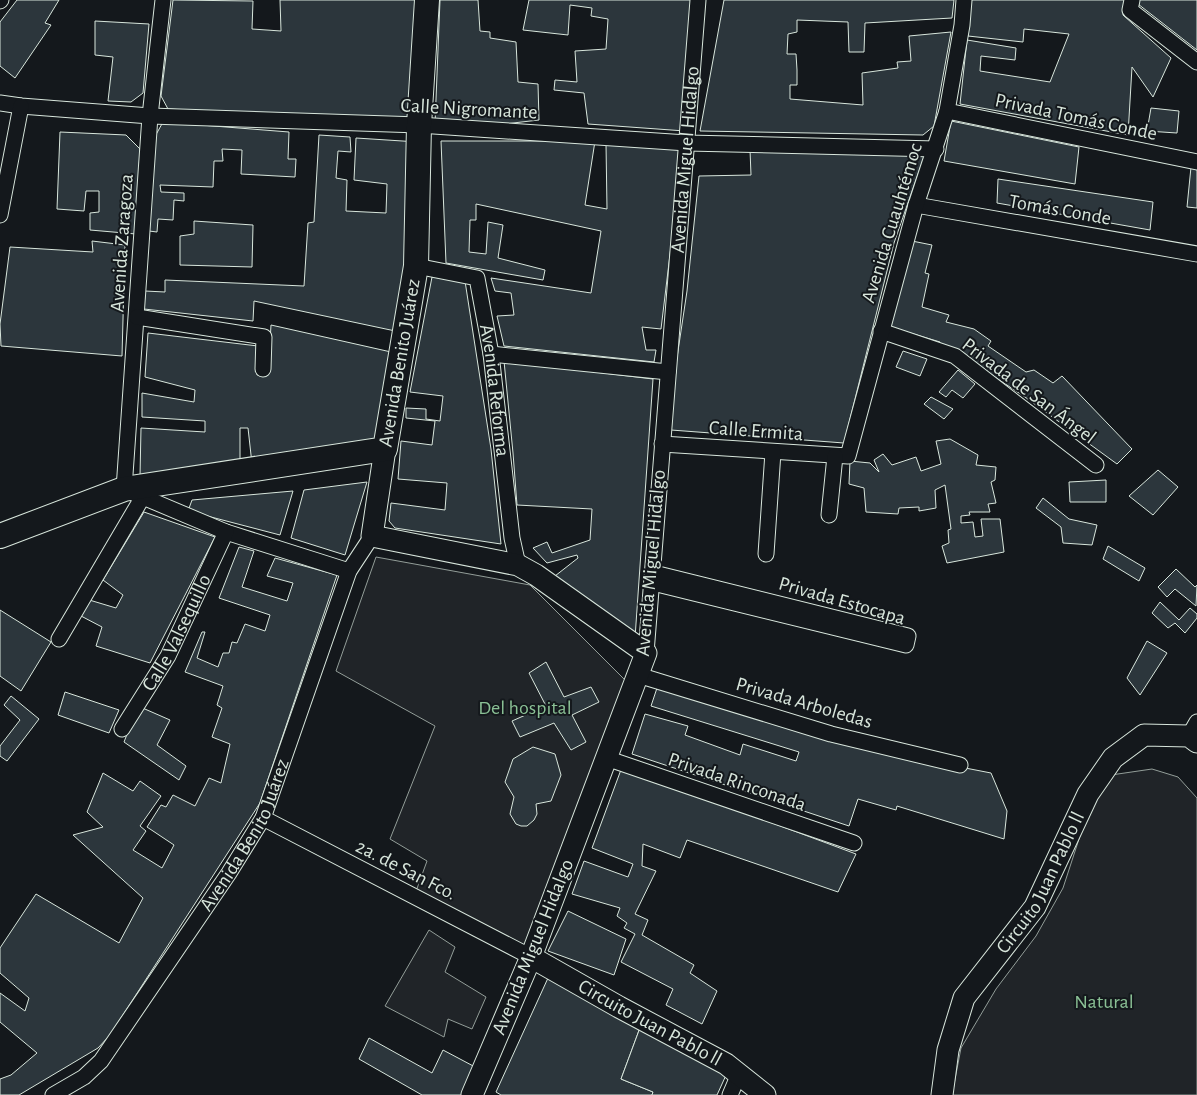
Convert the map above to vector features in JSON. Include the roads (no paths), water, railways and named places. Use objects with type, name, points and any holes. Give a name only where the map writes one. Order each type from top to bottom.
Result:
[{"type":"main road","name":"Avenida Benito Juárez","points":[[8,532],[139,490],[385,449],[416,266],[419,125],[428,0]]},
{"type":"main road","points":[[385,449],[372,536],[527,570],[646,653]]},
{"type":"main road","name":"Avenida Miguel Hidalgo","points":[[472,1095],[531,957],[646,653]]},
{"type":"main road","name":"Circuito Juan Pablo ll","points":[[942,1095],[948,1050],[964,998],[1035,907],[1088,794],[1114,758],[1144,735],[1194,733]]},
{"type":"main road","name":"Circuito Juan Pablo ll","points":[[531,957],[619,1007],[726,1064],[764,1095]]},
{"type":"street","name":"Avenida Zaragoza","points":[[139,490],[137,317],[150,116],[162,0]]},
{"type":"street","name":"Avenida Miguel Hidalgo","points":[[646,653],[698,0]]},
{"type":"street","name":"Avenida Cuauhtémoc","points":[[829,515],[842,456],[881,331],[916,205],[947,111],[962,25],[964,0]]},
{"type":"street","points":[[1131,5],[1197,62]]},
{"type":"street","name":"Calle Nigromante","points":[[0,103],[150,116],[419,125],[687,143],[936,149]]},
{"type":"street","points":[[0,215],[21,106]]},
{"type":"street","name":"Privada Tomás Conde","points":[[947,111],[1197,162]]},
{"type":"street","name":"Tomás Conde","points":[[916,205],[1197,254]]},
{"type":"street","name":"Avenida Reforma","points":[[416,266],[477,278],[491,354],[512,538],[527,570]]},
{"type":"street","points":[[137,317],[264,337],[263,369]]},
{"type":"street","name":"Privada de San Ángel","points":[[881,331],[955,356],[1096,465]]},
{"type":"street","points":[[491,354],[668,372]]},
{"type":"street","name":"Calle Ermita","points":[[662,444],[842,456]]},
{"type":"street","points":[[766,554],[773,452]]},
{"type":"street","points":[[59,639],[139,490],[226,532],[349,571]]},
{"type":"street","points":[[0,549],[8,532]]},
{"type":"street","name":"Calle Valsequillo","points":[[122,729],[168,656],[226,532]]},
{"type":"street","name":"Avenida Benito Juárez","points":[[53,1095],[84,1077],[101,1061],[230,873],[263,818],[349,571],[372,536]]},
{"type":"street","name":"Privada Estocapa","points":[[653,578],[908,636],[906,644],[653,578]]},
{"type":"street","name":"Privada Arboledas","points":[[638,675],[831,734],[960,765]]},
{"type":"street","name":"Privada Rinconada","points":[[606,758],[854,843]]},
{"type":"street","name":"2a. de San Fco.","points":[[263,818],[531,957]]},
{"type":"street","points":[[730,1095],[739,1074]]},
{"type":"street","points":[[73,1095],[84,1077]]},
{"type":"park label","name":"Del hospital","points":[[525,708]]},
{"type":"park label","name":"Natural","points":[[1104,1002]]}]
